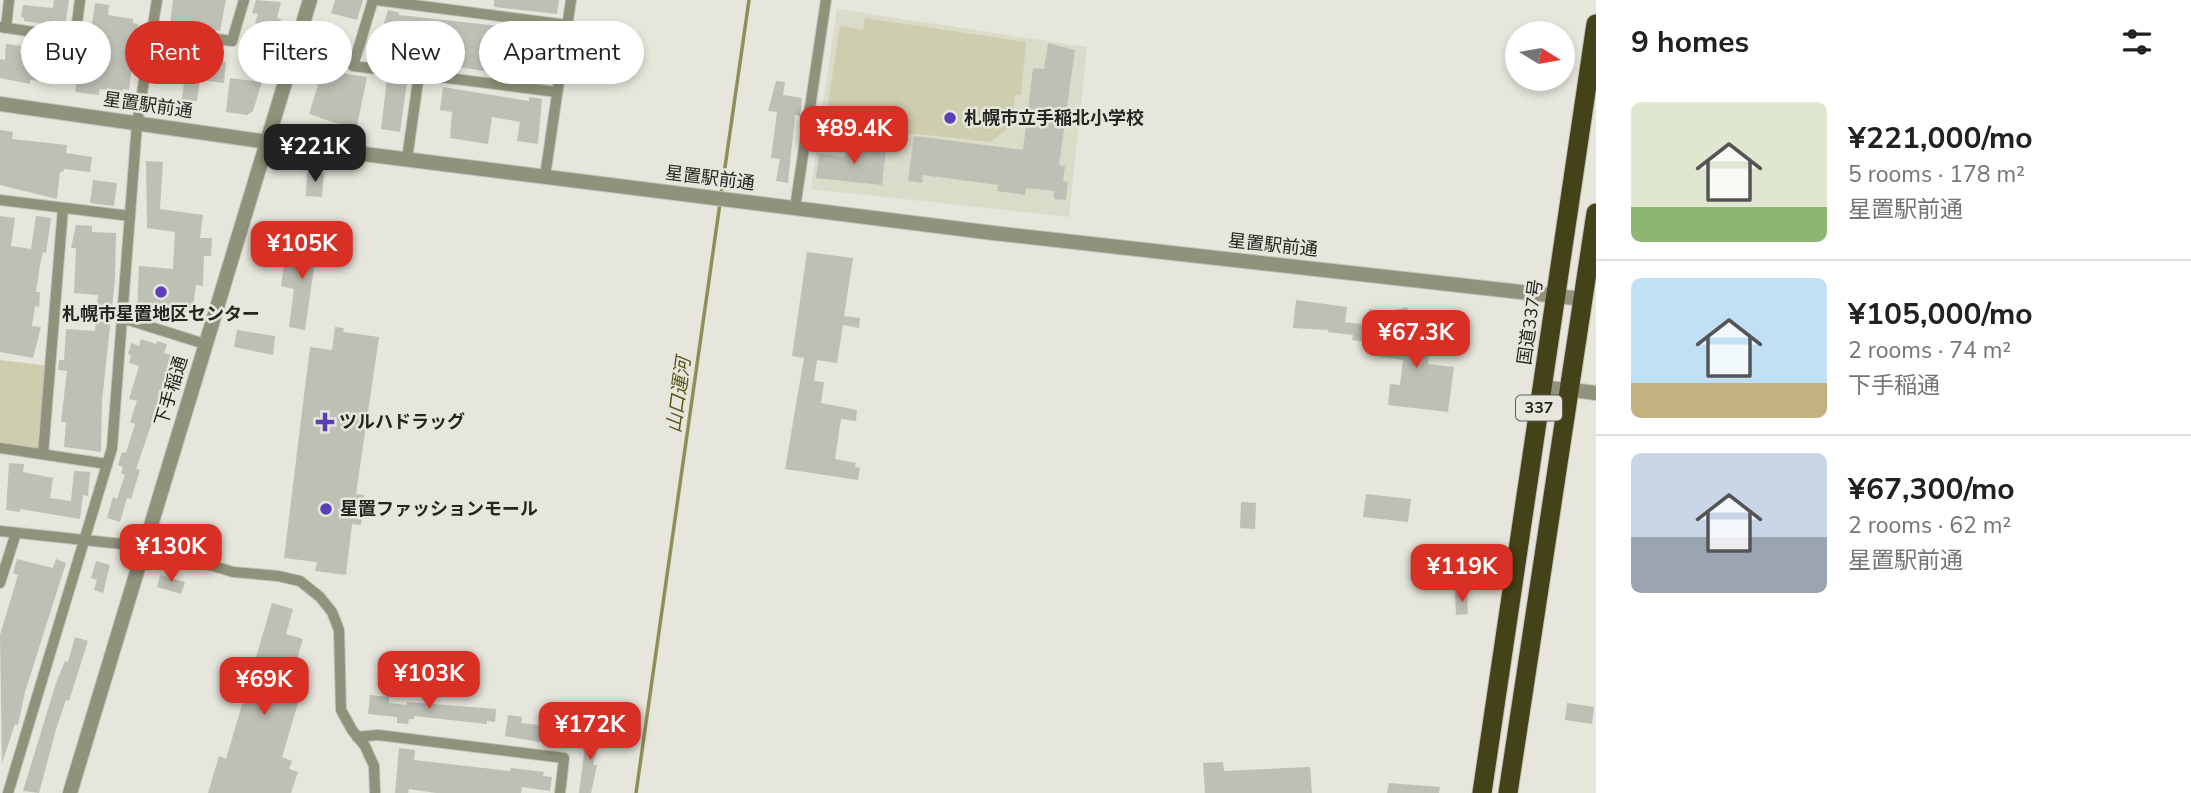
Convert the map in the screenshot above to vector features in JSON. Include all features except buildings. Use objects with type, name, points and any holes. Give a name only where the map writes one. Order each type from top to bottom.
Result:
[{"type":"highway","name":"国道337号","points":[[1482,793],[1596,24]]},
{"type":"highway","name":"337","points":[[1508,793],[1596,213]]},
{"type":"street","points":[[9,0],[3,28],[75,38],[80,0]]},
{"type":"street","points":[[154,21],[157,0]]},
{"type":"street","points":[[224,40],[232,41],[244,0]]},
{"type":"street","name":"下手稲通","points":[[70,793],[310,0]]},
{"type":"street","points":[[367,21],[374,0],[530,21]]},
{"type":"street","points":[[568,21],[571,0]]},
{"type":"street","points":[[794,208],[826,0]]},
{"type":"street","points":[[366,25],[353,66],[366,68]]},
{"type":"street","points":[[465,80],[557,92]]},
{"type":"street","points":[[8,793],[112,448],[137,124],[144,84]]},
{"type":"street","points":[[407,159],[418,84]]},
{"type":"street","points":[[545,177],[558,84]]},
{"type":"street","name":"星置駅前通","points":[[0,104],[268,142],[993,233],[1583,299]]},
{"type":"street","points":[[0,200],[130,216]]},
{"type":"street","points":[[43,454],[63,208]]},
{"type":"street","points":[[122,318],[205,344]]},
{"type":"street","points":[[1542,387],[1596,393]]},
{"type":"street","points":[[0,448],[107,464]]},
{"type":"street","points":[[0,531],[85,538],[178,555],[233,572],[300,582],[320,597],[332,612],[339,630],[341,710],[374,766],[376,793]]},
{"type":"street","points":[[0,583],[16,533]]},
{"type":"street","points":[[357,737],[378,735],[564,758],[559,793]]},
{"type":"shaded area","name":"札幌市立手稲北小学校","points":[[837,9],[1087,47],[1069,217],[811,189]]},
{"type":"green space","points":[[865,18],[1026,42],[1021,95],[1015,95],[1011,126],[991,142],[825,124],[840,26],[863,30]]},
{"type":"green space","points":[[0,360],[50,366],[43,454],[0,448]]},
{"type":"waterway","name":"山口運河","points":[[721,195],[749,0]]},
{"type":"waterway","name":"山口運河","points":[[636,793],[720,203]]},
{"type":"place","name":"札幌市立手稲北小学校","points":[[950,118]]},
{"type":"place","name":"札幌市星置地区センター","points":[[161,292]]},
{"type":"place","name":"ツルハドラッグ","points":[[325,422]]},
{"type":"place","name":"星置ファッションモール","points":[[326,509]]}]
